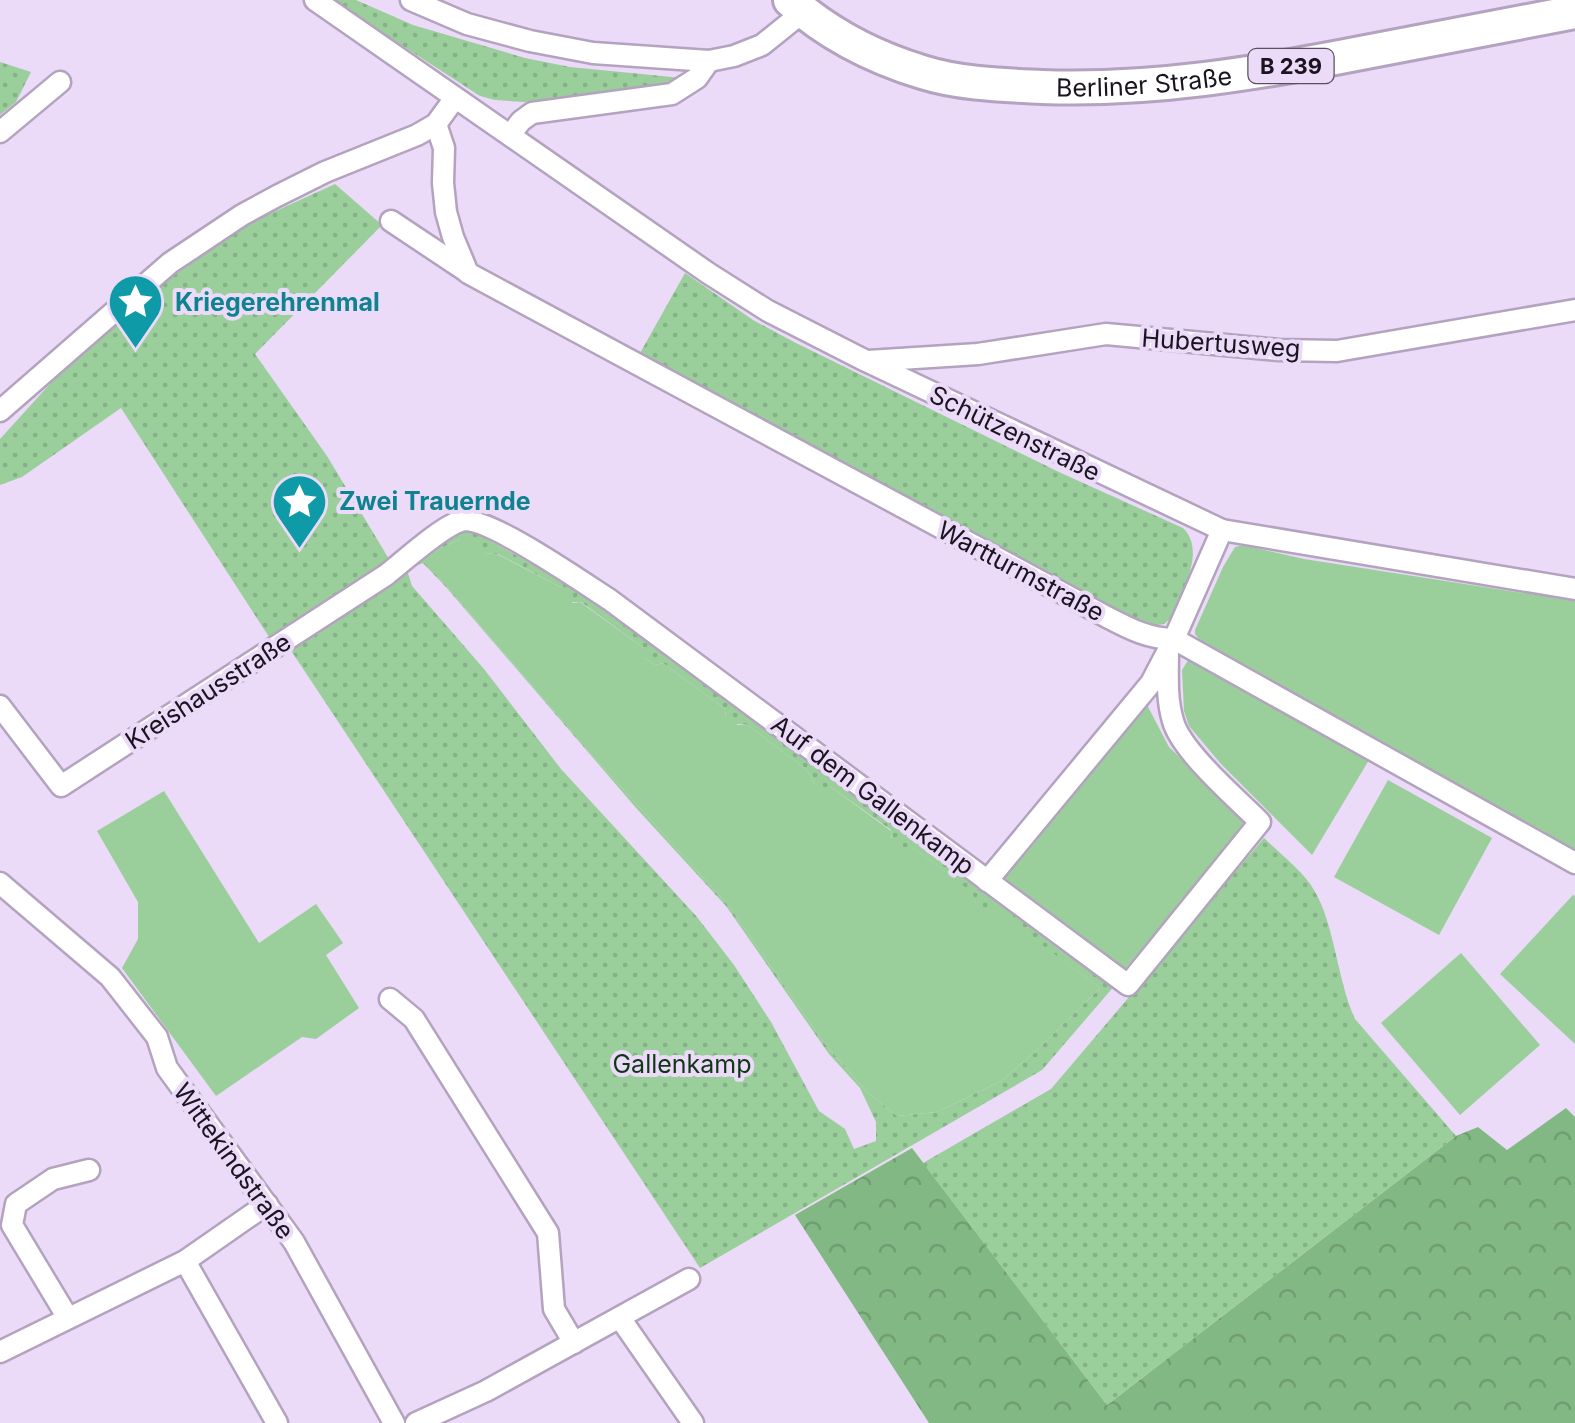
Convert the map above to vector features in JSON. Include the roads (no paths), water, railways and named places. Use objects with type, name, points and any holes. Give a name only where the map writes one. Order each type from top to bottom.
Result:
[{"type":"main road","name":"Berliner Straße","points":[[796,6],[855,46],[925,73],[1003,85],[1068,88],[1221,78],[1575,12]]},
{"type":"street","name":"Schützenstraße","points":[[315,0],[768,311],[1222,530],[1575,589]]},
{"type":"street","points":[[411,0],[468,24],[530,41],[593,53],[710,62],[762,45],[796,6]]},
{"type":"street","points":[[511,134],[532,113],[672,94],[696,78],[710,62]]},
{"type":"street","points":[[0,132],[60,82]]},
{"type":"street","points":[[0,411],[170,264],[277,196],[417,136],[436,124],[455,98]]},
{"type":"street","points":[[436,124],[444,148],[446,212],[468,272]]},
{"type":"street","name":"Wartturmstraße","points":[[390,221],[468,272],[1105,616],[1171,644],[1575,864]]},
{"type":"street","name":"Hubertusweg","points":[[866,361],[978,354],[1106,334],[1280,350],[1337,351],[1575,310]]},
{"type":"street","name":"Auf dem Gallenkamp","points":[[434,535],[461,520],[474,520],[523,545],[610,600],[1128,985],[1260,822],[1186,746],[1173,724],[1168,687],[1171,644]]},
{"type":"street","points":[[988,881],[1151,683],[1222,530]]},
{"type":"street","name":"Kreishausstraße","points":[[0,706],[61,786],[386,575],[434,535]]},
{"type":"street","name":"Wittekindstraße","points":[[0,883],[110,977],[157,1037],[167,1068],[294,1242],[394,1423]]},
{"type":"street","points":[[390,999],[414,1018],[548,1234],[554,1310],[574,1343]]},
{"type":"street","points":[[68,1318],[12,1225],[16,1204],[53,1179],[89,1170]]},
{"type":"street","points":[[0,1352],[185,1261],[267,1204]]},
{"type":"street","points":[[185,1261],[277,1423]]},
{"type":"street","points":[[416,1423],[486,1392],[688,1279]]},
{"type":"street","points":[[620,1318],[693,1423]]},
{"type":"place","name":"Kriegerehrenmal","points":[[136,351]]},
{"type":"place","name":"Zwei Trauernde","points":[[300,550]]},
{"type":"park label","name":"Gallenkamp","points":[[682,1064]]}]
